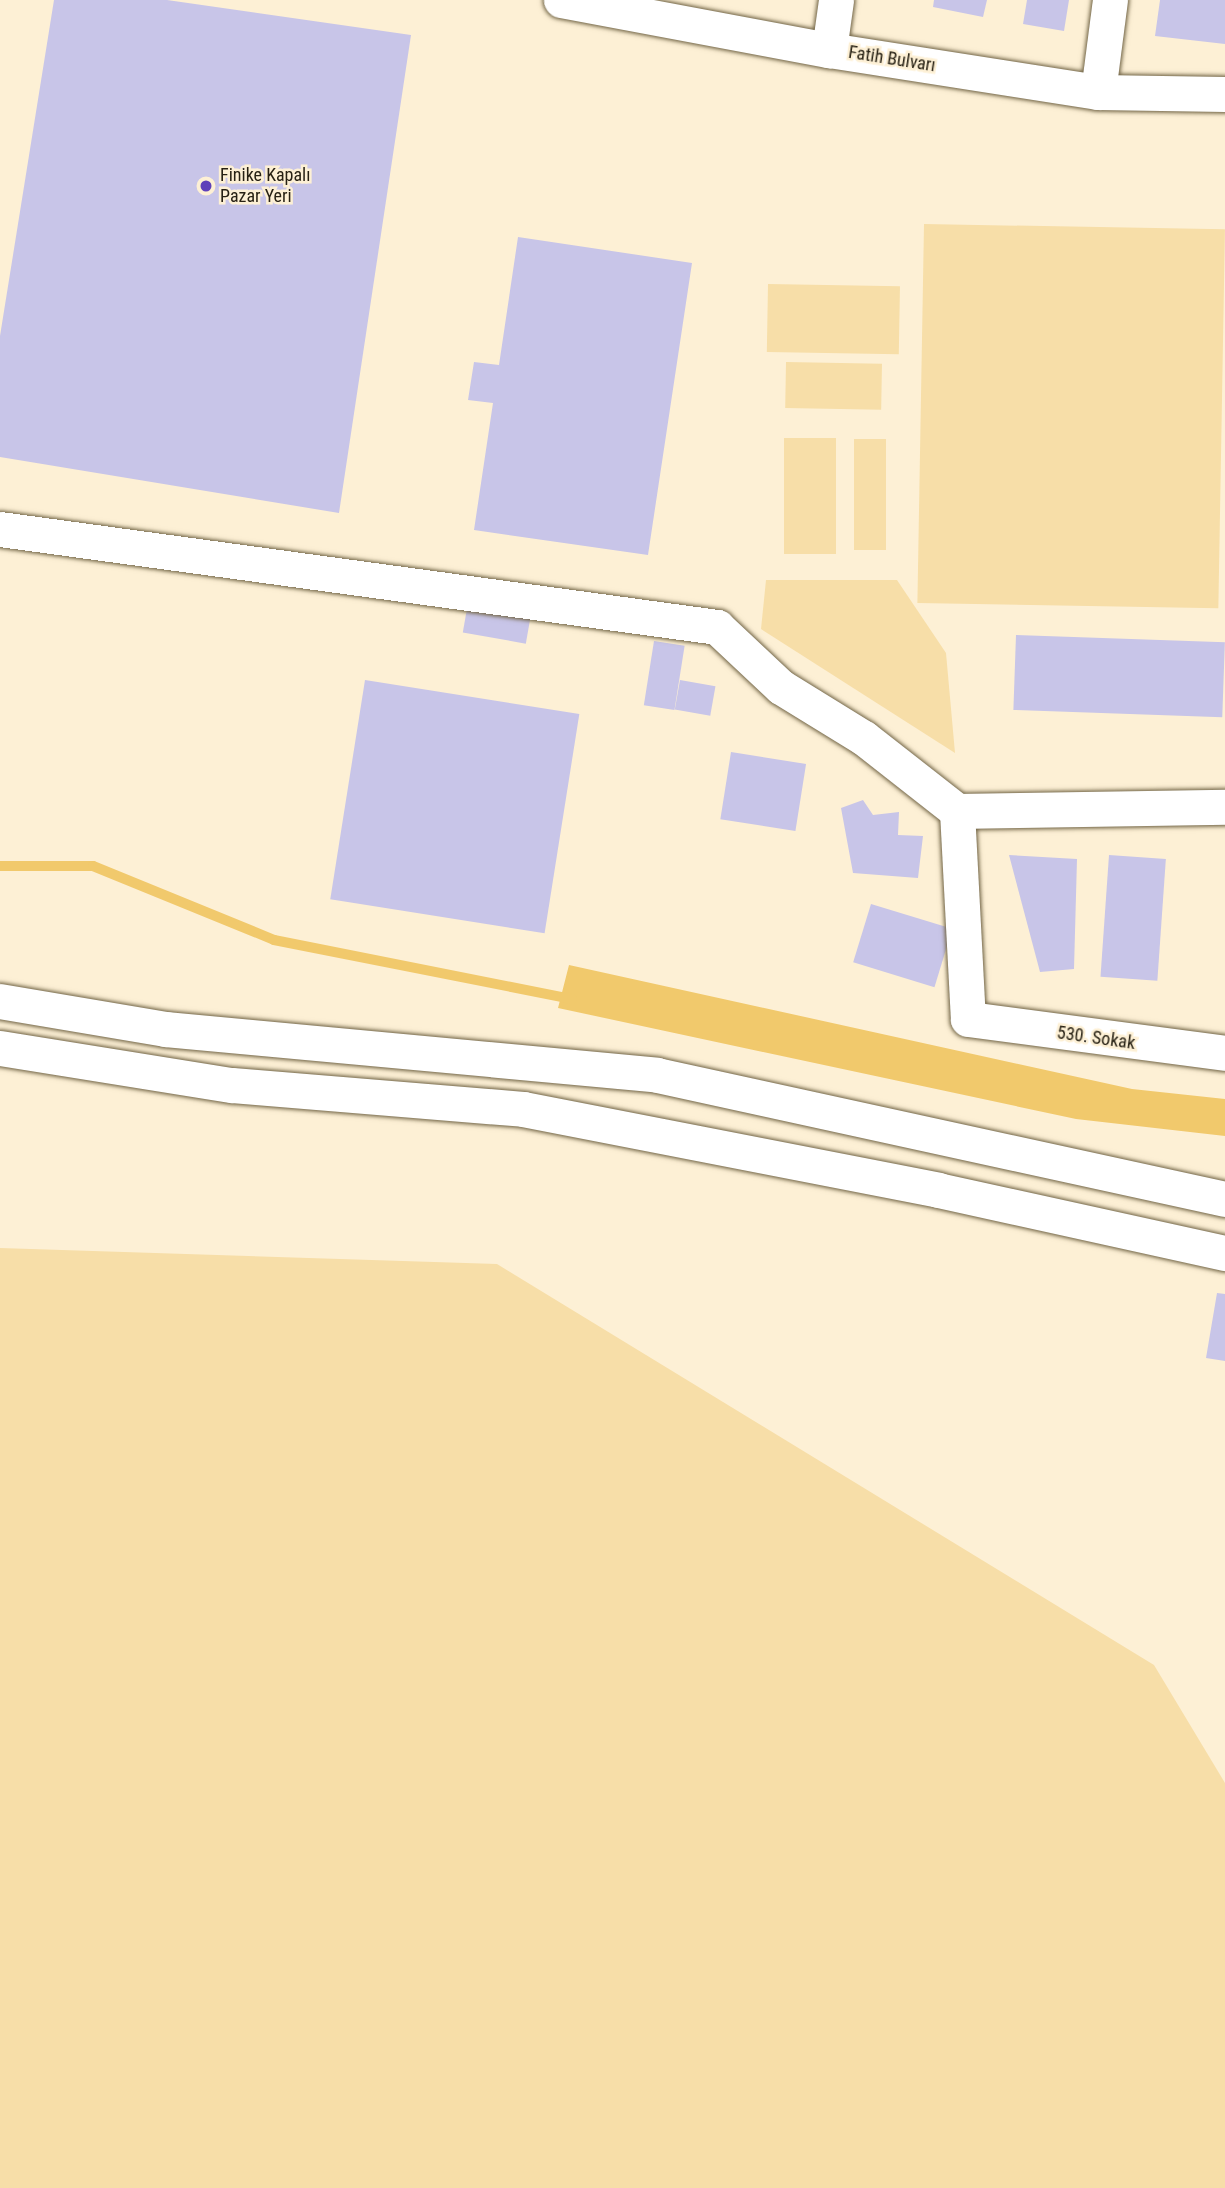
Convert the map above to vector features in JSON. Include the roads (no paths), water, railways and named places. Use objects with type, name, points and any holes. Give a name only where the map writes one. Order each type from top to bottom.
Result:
[{"type":"street","name":"Fatih Bulvarı","points":[[561,0],[829,50],[1098,92],[1225,94]]},
{"type":"street","points":[[829,50],[836,0]]},
{"type":"street","points":[[1098,92],[1110,0]]},
{"type":"street","points":[[0,529],[717,627],[781,687],[864,738],[957,811],[1225,807]]},
{"type":"street","name":"530. Sokak","points":[[957,811],[968,1019],[1225,1053]]},
{"type":"street","points":[[0,1001],[165,1029],[657,1075],[1225,1199]]},
{"type":"street","points":[[0,1048],[232,1085],[523,1109],[938,1190],[1225,1253]]},
{"type":"waterway","points":[[0,866],[93,866],[274,940],[572,999]]},
{"type":"place","name":"Finike Kapalı Pazar Yeri","points":[[206,186]]}]
